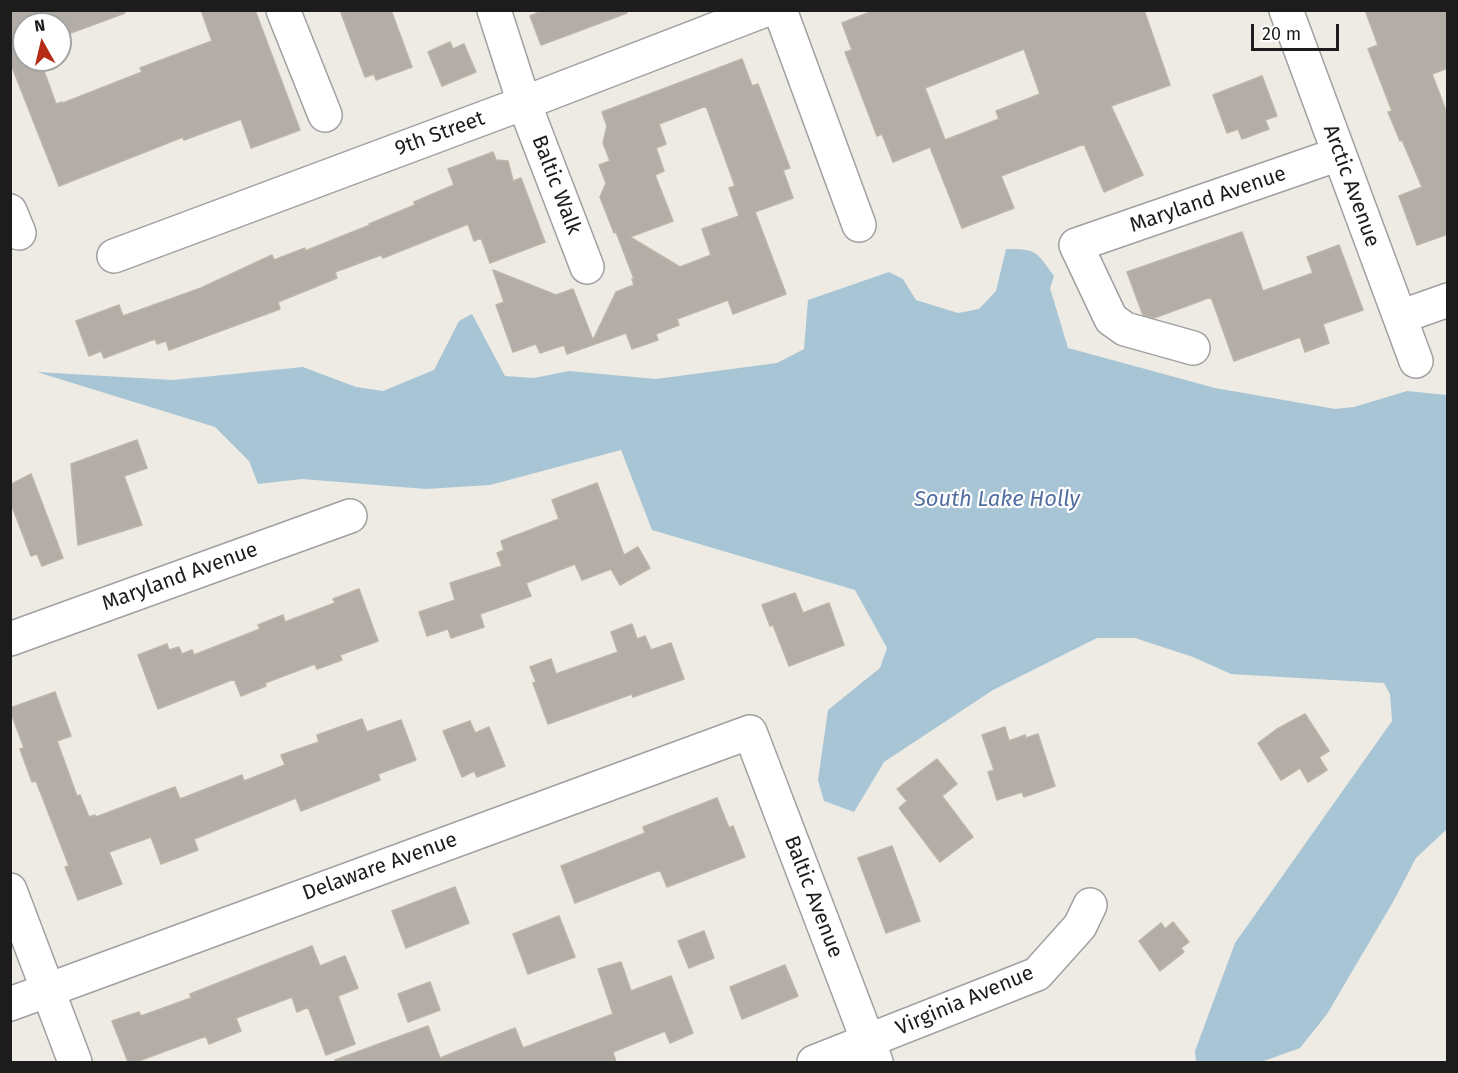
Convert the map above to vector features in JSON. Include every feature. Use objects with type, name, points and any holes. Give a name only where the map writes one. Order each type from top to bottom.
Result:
[{"type":"street","points":[[283,10],[325,115]]},
{"type":"street","points":[[494,10],[524,103]]},
{"type":"street","name":"9th Street","points":[[114,256],[524,103],[765,10]]},
{"type":"street","points":[[780,10],[859,225]]},
{"type":"street","name":"Arctic Avenue","points":[[1286,10],[1416,361]]},
{"type":"street","name":"Baltic Walk","points":[[524,103],[587,267]]},
{"type":"street","name":"Maryland Avenue","points":[[1193,348],[1125,329],[1111,319],[1076,245],[1339,154]]},
{"type":"street","points":[[1400,317],[1448,300]]},
{"type":"street","name":"Maryland Avenue","points":[[10,639],[350,516]]},
{"type":"street","name":"Delaware Avenue","points":[[10,1004],[750,732]]},
{"type":"street","name":"Baltic Avenue","points":[[750,732],[873,1052]]},
{"type":"street","points":[[10,890],[75,1062]]},
{"type":"street","name":"Virginia Avenue","points":[[814,1062],[873,1052],[1037,974],[1080,926],[1090,905]]},
{"type":"water","name":"South Lake Holly","points":[[1006,249],[1035,253],[1054,276],[1050,288],[1068,348],[1215,388],[1335,409],[1354,407],[1407,391],[1447,395],[1447,829],[1416,858],[1393,902],[1327,1014],[1300,1048],[1261,1062],[1196,1062],[1195,1051],[1235,943],[1392,721],[1390,694],[1384,683],[1231,674],[1193,657],[1135,638],[1097,638],[993,690],[884,762],[854,812],[824,801],[818,780],[828,710],[880,668],[887,648],[855,590],[652,530],[621,450],[490,485],[426,489],[302,479],[258,484],[249,461],[215,427],[37,372],[173,380],[303,367],[356,387],[383,391],[434,370],[459,321],[472,314],[505,376],[534,378],[569,371],[656,379],[777,363],[804,349],[808,300],[889,272],[903,279],[916,300],[958,313],[979,309],[996,291]]},
{"type":"building","points":[[10,10],[124,10],[125,13],[72,33],[72,12],[12,12],[12,67],[10,62]]},
{"type":"building","points":[[201,10],[255,10],[300,130],[251,148],[241,119],[184,140],[183,137],[59,186],[14,72],[44,72],[56,104],[63,103],[142,72],[140,68],[212,41]]},
{"type":"building","points":[[340,10],[391,10],[412,67],[376,80],[374,74],[365,77]]},
{"type":"building","points":[[544,10],[627,10],[627,13],[541,45],[530,16]]},
{"type":"building","points":[[875,10],[1144,10],[1170,85],[1111,106],[1143,175],[1104,192],[1084,144],[1001,176],[1014,208],[962,228],[930,147],[893,162],[882,134],[877,136],[845,52],[852,50],[842,23]],"holes":[[[1024,49],[1040,94],[996,111],[999,119],[945,140],[925,88]]]},
{"type":"building","points":[[1365,10],[1448,10],[1448,68],[1432,74],[1448,116],[1448,234],[1417,245],[1399,196],[1422,187],[1388,112],[1392,111],[1368,49],[1378,45]]},
{"type":"building","points":[[450,42],[453,49],[464,44],[476,72],[442,86],[428,52]]},
{"type":"building","points":[[742,59],[752,86],[758,84],[790,168],[783,170],[793,198],[755,212],[786,294],[733,314],[728,300],[677,319],[679,325],[656,334],[658,340],[632,349],[626,333],[567,354],[564,345],[540,353],[536,344],[513,352],[496,305],[504,302],[493,270],[556,295],[573,289],[593,340],[616,292],[634,285],[632,279],[634,279],[616,232],[614,233],[600,197],[606,183],[599,165],[610,161],[603,143],[607,126],[602,112]],"holes":[[[706,106],[735,186],[729,188],[739,216],[702,229],[711,255],[680,267],[630,237],[673,221],[655,175],[664,171],[656,148],[666,144],[659,124]]]},
{"type":"building","points":[[1262,76],[1277,116],[1265,120],[1269,129],[1242,139],[1238,129],[1227,133],[1213,95]]},
{"type":"building","points":[[493,152],[496,160],[508,161],[513,181],[521,178],[545,242],[490,263],[481,238],[474,241],[468,224],[383,258],[381,255],[335,272],[337,278],[278,302],[280,309],[169,350],[166,341],[157,344],[155,339],[104,358],[101,351],[89,356],[76,321],[119,305],[123,316],[201,288],[272,255],[274,260],[305,248],[305,251],[370,225],[415,205],[414,202],[454,185],[448,169]]},
{"type":"building","points":[[1242,232],[1263,291],[1313,273],[1307,257],[1339,245],[1363,310],[1323,324],[1329,343],[1305,352],[1300,337],[1234,361],[1211,297],[1154,318],[1143,315],[1127,272]]},
{"type":"building","points":[[137,440],[147,468],[124,476],[142,525],[78,545],[71,464]]},
{"type":"building","points":[[31,474],[63,558],[42,566],[37,554],[31,556],[10,501],[10,485]]},
{"type":"building","points":[[597,483],[624,555],[638,547],[650,568],[620,585],[611,569],[582,580],[575,564],[526,583],[531,596],[480,614],[484,627],[451,638],[448,629],[427,636],[419,612],[455,600],[450,583],[502,566],[497,553],[504,550],[501,541],[559,519],[552,500]]},
{"type":"building","points":[[359,589],[378,641],[340,655],[342,660],[317,669],[315,664],[265,683],[266,686],[241,696],[234,679],[158,709],[138,655],[167,644],[169,650],[179,647],[182,654],[192,650],[194,655],[260,629],[258,625],[283,615],[285,622],[335,603],[333,599]]},
{"type":"building","points":[[795,593],[803,613],[829,603],[844,645],[789,666],[773,625],[770,626],[762,605]]},
{"type":"building","points":[[632,624],[637,639],[645,636],[651,650],[671,643],[684,679],[633,697],[632,694],[548,724],[533,683],[536,682],[530,667],[551,659],[556,674],[618,652],[611,632]]},
{"type":"building","points":[[55,692],[71,736],[57,741],[77,796],[80,795],[89,817],[95,815],[96,817],[175,787],[180,799],[242,775],[244,781],[285,765],[281,755],[319,742],[317,735],[362,719],[367,732],[401,720],[416,760],[378,774],[380,780],[301,811],[296,798],[194,839],[198,850],[161,864],[151,837],[109,852],[122,884],[78,900],[65,867],[69,866],[36,781],[32,782],[20,749],[24,748],[10,710],[10,708]]},
{"type":"building","points":[[1305,714],[1329,751],[1319,757],[1327,770],[1308,782],[1300,768],[1281,780],[1258,743],[1277,729]]},
{"type":"building","points":[[470,721],[475,733],[489,727],[505,766],[477,777],[474,771],[462,777],[443,731]]},
{"type":"building","points":[[1005,727],[1009,741],[1025,735],[1026,738],[1038,734],[1055,786],[1024,797],[1022,792],[997,800],[988,772],[994,770],[982,735]]},
{"type":"building","points":[[937,759],[957,784],[942,796],[973,837],[940,862],[899,808],[907,801],[897,789]]},
{"type":"building","points":[[717,798],[729,828],[733,826],[745,857],[667,887],[660,870],[575,903],[561,866],[645,833],[643,827]]},
{"type":"building","points":[[892,846],[920,921],[886,933],[858,858]]},
{"type":"building","points":[[455,887],[469,923],[406,948],[392,911]]},
{"type":"building","points":[[559,916],[575,957],[528,974],[513,934]]},
{"type":"building","points":[[1173,922],[1189,942],[1181,948],[1184,952],[1160,971],[1139,941],[1161,923],[1165,929]]},
{"type":"building","points":[[704,931],[714,958],[689,968],[678,941]]},
{"type":"building","points":[[312,946],[320,966],[345,956],[358,988],[338,996],[355,1044],[326,1055],[308,1007],[297,1012],[292,997],[236,1018],[241,1031],[209,1044],[206,1036],[136,1062],[128,1062],[112,1021],[139,1012],[141,1016],[191,998],[190,994]]},
{"type":"building","points":[[621,962],[631,991],[671,976],[693,1033],[670,1043],[665,1031],[613,1052],[616,1062],[335,1062],[335,1060],[428,1026],[440,1058],[515,1028],[523,1048],[613,1014],[598,969]]},
{"type":"building","points":[[785,965],[798,996],[742,1019],[730,987]]},
{"type":"building","points":[[430,982],[440,1010],[408,1022],[398,994]]}]
